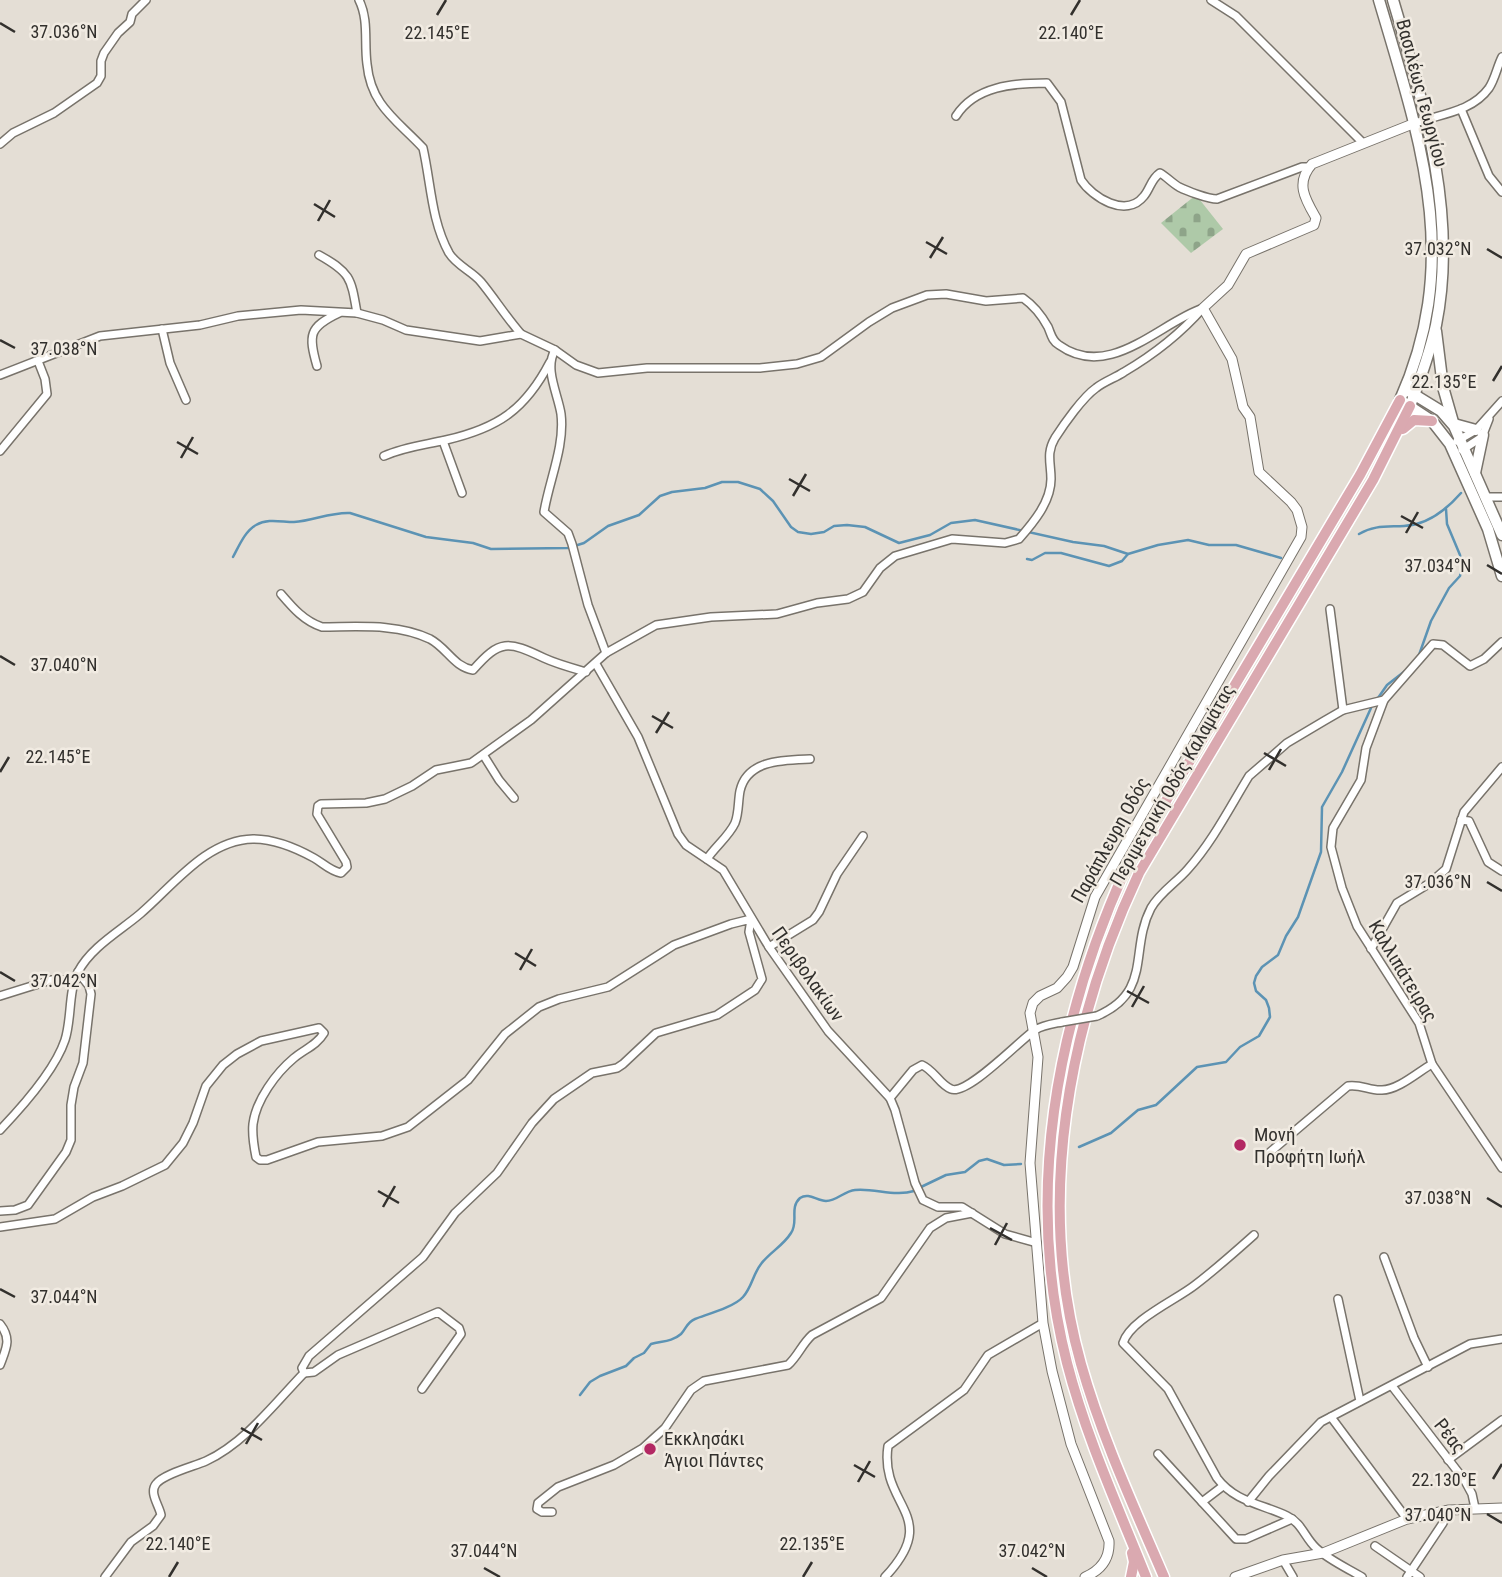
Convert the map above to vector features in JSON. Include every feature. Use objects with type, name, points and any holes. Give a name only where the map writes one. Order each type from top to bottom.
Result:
[{"type":"main road","name":"Βασιλέως Γεωργίου","points":[[1381,0],[1415,124],[1430,202],[1433,254],[1425,323],[1407,398]]},
{"type":"main road","name":"Βασιλέως Γεωργίου","points":[[1393,0],[1427,119],[1437,175],[1443,236],[1436,325]]},
{"type":"main road","points":[[1399,20],[1405,0]]},
{"type":"main road","points":[[1436,325],[1443,387],[1457,447],[1493,542],[1502,576]]},
{"type":"main road","name":"Περιμετρική Οδός Καλαμάτας","points":[[1164,1577],[1105,1439],[1075,1339],[1061,1228],[1060,1181],[1070,1087],[1083,1029],[1103,963],[1121,912],[1139,873],[1395,440],[1407,398],[1436,325]]},
{"type":"main road","points":[[1407,398],[1457,447],[1475,473],[1502,535]]},
{"type":"main road","points":[[1407,398],[1441,411],[1454,425],[1480,432],[1475,473]]},
{"type":"main road","name":"Περιμετρική Οδός Καλαμάτας","points":[[1146,1577],[1086,1426],[1068,1368],[1057,1319],[1047,1230],[1047,1180],[1056,1086],[1067,1037],[1094,946],[1126,868],[1407,398]]},
{"type":"main road","points":[[1395,440],[1410,422],[1432,421]]},
{"type":"main road","points":[[1126,1526],[1134,1562],[1131,1577]]},
{"type":"street","points":[[0,144],[13,133],[54,113],[97,83],[101,76],[104,53],[118,33],[130,22],[132,14],[146,0]]},
{"type":"street","points":[[359,0],[365,14],[367,66],[372,87],[381,106],[393,121],[423,148],[427,183],[437,223],[450,253],[456,262],[480,279],[521,334],[555,350],[576,365],[598,373],[647,368],[760,368],[797,364],[821,357],[892,308],[927,295],[946,294],[986,301],[1023,298],[1041,316],[1057,344],[1071,352],[1091,357],[1136,346],[1203,308]]},
{"type":"street","points":[[1211,0],[1236,16],[1363,143]]},
{"type":"street","points":[[0,1130],[60,1052],[77,976],[89,957],[187,869],[220,848],[233,842],[253,839],[276,842],[303,852],[341,873],[347,867],[346,862],[317,814],[318,806],[385,799],[412,786],[436,769],[471,764],[531,720],[606,653],[656,625],[711,617],[777,614],[848,599],[863,592],[887,561],[944,541],[964,539],[1012,543],[1023,535],[1048,499],[1051,479],[1049,449],[1093,389],[1123,373],[1189,325],[1228,285],[1246,254],[1314,225],[1316,218],[1302,191],[1303,179],[1309,167],[1363,143],[1474,103],[1489,87],[1502,57]]},
{"type":"street","points":[[956,116],[978,94],[1017,84],[1046,83],[1061,102],[1081,180],[1100,200],[1119,205],[1142,199],[1156,175],[1160,173],[1179,187],[1196,192],[1207,200],[1217,199],[1302,167],[1309,167]]},
{"type":"street","points":[[1461,109],[1489,176],[1502,192]]},
{"type":"street","points":[[319,255],[340,267],[347,275],[353,288],[356,313]]},
{"type":"street","name":"Παράπλευρη Οδός","points":[[1085,1577],[1104,1564],[1109,1552],[1109,1541],[1071,1444],[1043,1323],[1030,1163],[1038,1057],[1030,1013],[1033,1003],[1056,988],[1073,967],[1095,897],[1301,537],[1302,527],[1297,510],[1291,502],[1259,471],[1250,417],[1243,407],[1232,359],[1203,308]]},
{"type":"street","points":[[0,375],[100,337],[200,325],[238,316],[301,310],[356,313],[406,330],[480,341],[521,334]]},
{"type":"street","points":[[317,366],[311,341],[312,332],[322,321],[340,313]]},
{"type":"street","points":[[162,329],[170,363],[186,400]]},
{"type":"street","points":[[384,456],[402,448],[443,441],[501,422],[533,392],[555,350]]},
{"type":"street","points":[[0,451],[47,394],[38,361]]},
{"type":"street","points":[[550,362],[561,415],[561,435],[544,512],[568,533],[588,605],[606,653]]},
{"type":"street","points":[[1457,447],[1480,432],[1502,401]]},
{"type":"street","points":[[443,441],[461,493]]},
{"type":"street","points":[[1486,497],[1502,497]]},
{"type":"street","points":[[281,594],[300,615],[314,624],[322,627],[373,627],[416,633],[442,646],[464,669],[473,670],[489,652],[507,645],[522,647],[586,672]]},
{"type":"street","points":[[1330,609],[1343,710]]},
{"type":"street","points":[[890,1098],[913,1070],[922,1065],[933,1070],[949,1089],[960,1089],[981,1075],[1033,1031],[1062,1022],[1097,1016],[1113,1009],[1131,988],[1137,975],[1143,928],[1151,909],[1160,895],[1187,871],[1249,776],[1287,743],[1343,710],[1384,700],[1433,644],[1443,645],[1471,666],[1484,659],[1502,642]]},
{"type":"street","name":"Περιβολακίων","points":[[596,664],[638,737],[678,834],[686,845],[723,870],[769,947],[828,1031],[890,1098],[915,1183],[923,1200],[930,1205],[962,1207],[1005,1234],[1037,1243]]},
{"type":"street","name":"Καλλιπάτειρας","points":[[1384,700],[1366,748],[1360,780],[1333,828],[1331,847],[1342,888],[1357,926],[1419,1023],[1432,1064],[1502,1168]]},
{"type":"street","points":[[484,756],[513,798]]},
{"type":"street","points":[[707,859],[734,824],[740,792],[749,774],[771,761],[810,758]]},
{"type":"street","points":[[1371,949],[1397,903],[1430,883],[1446,869],[1468,806],[1502,767]]},
{"type":"street","points":[[1461,820],[1469,821],[1488,862],[1502,871]]},
{"type":"street","points":[[769,947],[813,920],[837,874],[863,836]]},
{"type":"street","points":[[0,1227],[55,1219],[93,1197],[165,1165],[183,1143],[211,1079],[237,1054],[261,1041],[319,1028],[324,1033],[320,1040],[295,1057],[282,1070],[263,1096],[253,1123],[256,1157],[267,1160],[318,1142],[383,1136],[408,1127],[468,1080],[505,1034],[539,1007],[608,986],[674,945],[751,919],[749,932],[762,979],[755,990],[707,1020],[671,1027],[656,1033],[617,1068],[592,1073],[554,1099],[531,1123],[497,1173],[455,1213],[423,1257],[309,1356],[302,1368],[304,1373]]},
{"type":"street","points":[[0,994],[77,976],[89,986],[91,994],[83,1063],[71,1105],[71,1140],[66,1152],[28,1205],[0,1212]]},
{"type":"street","points":[[1269,1153],[1348,1086],[1358,1085],[1381,1090],[1393,1087],[1432,1064]]},
{"type":"street","points":[[552,1512],[537,1509],[538,1503],[558,1487],[614,1465],[643,1448],[665,1428],[691,1390],[704,1381],[723,1376],[788,1365],[812,1335],[881,1298],[930,1227],[946,1218],[973,1213]]},
{"type":"street","points":[[1254,1235],[1195,1285],[1141,1320],[1128,1332],[1122,1343],[1168,1389],[1223,1486],[1235,1496],[1292,1519],[1323,1553],[1362,1577]]},
{"type":"street","points":[[1384,1257],[1414,1338],[1428,1367]]},
{"type":"street","points":[[1338,1299],[1360,1401]]},
{"type":"street","points":[[104,1577],[131,1542],[158,1521],[161,1515],[153,1492],[156,1483],[209,1460],[238,1440],[304,1373],[314,1373],[338,1356],[438,1312],[459,1328],[461,1334],[422,1389]]},
{"type":"street","points":[[885,1577],[898,1564],[912,1532],[889,1478],[886,1458],[888,1446],[964,1390],[988,1355],[1043,1323]]},
{"type":"street","points":[[0,1324],[6,1331],[8,1341],[0,1366]]},
{"type":"street","points":[[1248,1502],[1313,1428],[1473,1343],[1502,1339]]},
{"type":"street","name":"Ρέας","points":[[1392,1386],[1469,1487],[1475,1508]]},
{"type":"street","points":[[1331,1417],[1407,1518]]},
{"type":"street","points":[[1448,1460],[1502,1420]]},
{"type":"street","points":[[1158,1454],[1232,1536],[1241,1541],[1292,1519]]},
{"type":"street","points":[[1202,1502],[1223,1486]]},
{"type":"street","points":[[1235,1577],[1283,1560],[1323,1553],[1407,1518],[1449,1510],[1502,1508]]},
{"type":"street","points":[[1409,1574],[1449,1510]]},
{"type":"street","points":[[1375,1546],[1409,1574],[1420,1577]]},
{"type":"street","points":[[1283,1560],[1293,1577]]},
{"type":"green space","points":[[1196,195],[1223,229],[1191,253],[1161,223]]},
{"type":"waterway","points":[[233,557],[245,535],[261,523],[294,522],[343,513],[426,537],[473,543],[491,549],[568,548],[584,543],[608,526],[639,515],[660,496],[705,488],[722,482],[738,482],[760,489],[773,501],[791,527],[798,532],[811,534],[824,532],[834,526],[847,525],[865,527],[899,543],[930,535],[951,523],[975,520],[1073,542],[1104,546],[1128,554],[1188,540],[1209,545],[1236,545],[1281,558]]},
{"type":"waterway","points":[[1359,534],[1375,528],[1421,523],[1443,510],[1461,493]]},
{"type":"waterway","points":[[1419,655],[1431,621],[1449,588],[1460,576],[1462,566],[1447,524],[1446,509]]},
{"type":"waterway","points":[[1027,559],[1032,560],[1045,553],[1061,553],[1109,566],[1122,561],[1128,554]]},
{"type":"waterway","points":[[1378,698],[1387,685],[1405,671]]},
{"type":"waterway","points":[[1079,1147],[1111,1133],[1138,1110],[1156,1105],[1197,1067],[1226,1062],[1240,1047],[1259,1036],[1270,1017],[1266,1000],[1256,991],[1256,976],[1262,967],[1278,955],[1298,917],[1321,852],[1322,807],[1342,772],[1371,708]]},
{"type":"waterway","points":[[921,1187],[946,1175],[965,1172],[979,1161],[987,1159],[1004,1165],[1021,1164]]},
{"type":"waterway","points":[[580,1395],[590,1382],[626,1366],[644,1353],[651,1344],[674,1339],[692,1320],[739,1301],[761,1264],[791,1233],[795,1206],[803,1196],[830,1201],[855,1190],[900,1193],[914,1191]]},
{"type":"place","name":"Μονή Προφήτη Ιωήλ","points":[[1240,1145]]},
{"type":"place","name":"Εκκλησάκι Άγιοι Πάντες","points":[[650,1449]]}]
